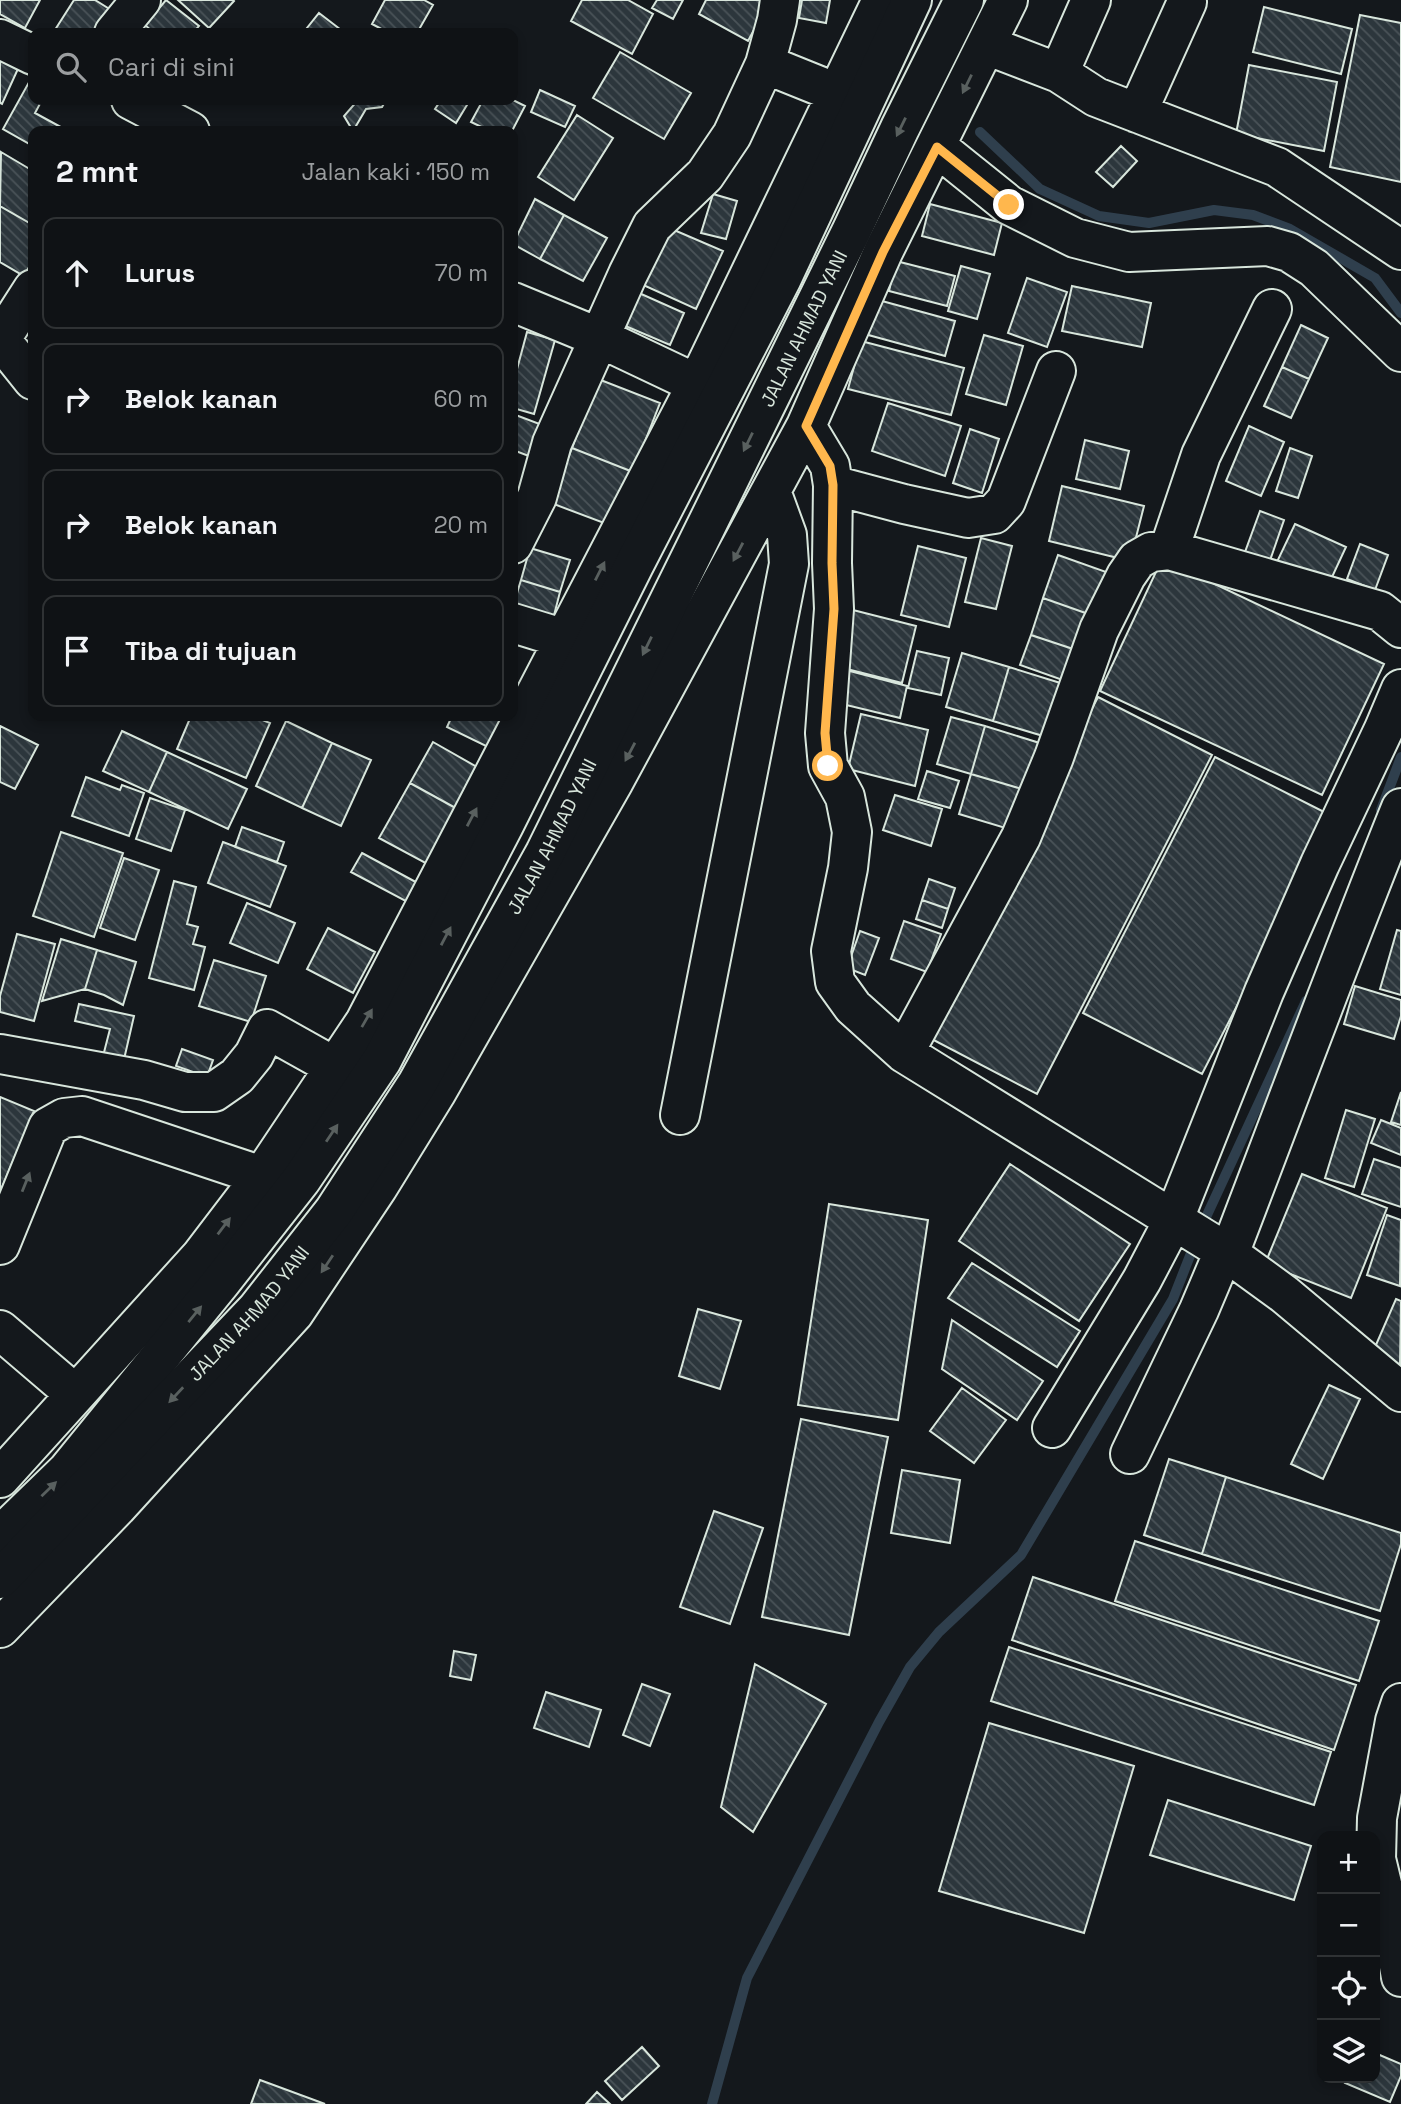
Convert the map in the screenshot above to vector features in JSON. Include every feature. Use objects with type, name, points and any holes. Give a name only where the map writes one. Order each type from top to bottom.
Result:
[{"type":"main road","points":[[118,28],[141,0]]},
{"type":"main road","points":[[518,534],[537,497],[552,443],[652,226],[705,175],[732,135],[765,64],[777,20],[779,0]]},
{"type":"main road","points":[[0,1478],[14,1443],[75,1395],[201,1256],[262,1176],[365,1022],[697,384],[882,0]]},
{"type":"main road","name":"JALAN AHMAD YANI","points":[[0,1536],[67,1471],[212,1293],[301,1180],[382,1060],[782,278],[912,0]]},
{"type":"main road","name":"JALAN AHMAD YANI","points":[[0,1579],[257,1309],[334,1211],[417,1084],[545,852],[964,0]]},
{"type":"main road","points":[[0,1628],[117,1507],[294,1312],[378,1187],[436,1093],[614,781],[806,426],[883,252],[1008,0]]},
{"type":"main road","points":[[1059,73],[1091,0]]},
{"type":"main road","points":[[1137,113],[1187,2]]},
{"type":"main road","points":[[0,39],[28,53]]},
{"type":"main road","points":[[986,45],[1059,73],[1096,97],[1277,167],[1401,250]]},
{"type":"main road","points":[[765,64],[837,93]]},
{"type":"main road","points":[[133,112],[175,126]]},
{"type":"main road","points":[[937,147],[1009,205],[1075,238],[1129,252],[1268,246],[1289,252],[1314,268],[1401,352]]},
{"type":"main road","points":[[28,297],[1,339],[28,374]]},
{"type":"main road","points":[[518,304],[600,338],[697,384]]},
{"type":"main road","points":[[1169,550],[1202,455],[1272,309]]},
{"type":"main road","points":[[833,485],[904,504],[968,517],[994,514],[1006,500],[1056,371]]},
{"type":"main road","points":[[806,426],[830,466],[833,485],[834,609],[825,733],[828,766],[845,797],[852,832],[848,868],[831,951],[835,982],[853,1007],[904,1053],[1207,1240],[1284,1294],[1401,1392]]},
{"type":"main road","points":[[680,1115],[789,564],[786,535],[771,491]]},
{"type":"main road","points":[[904,1053],[1021,837],[1054,757],[1099,630],[1137,560],[1151,552],[1169,550],[1380,611],[1401,628]]},
{"type":"main road","points":[[518,625],[565,639]]},
{"type":"main road","points":[[1130,1454],[1199,1310],[1207,1240],[1264,992],[1401,689]]},
{"type":"main road","points":[[1052,1428],[1142,1280],[1207,1240],[1328,999],[1353,926],[1401,808]]},
{"type":"main road","points":[[0,1054],[144,1080],[185,1092],[214,1092],[236,1076],[254,1055],[267,1029],[335,1067]]},
{"type":"main road","points":[[0,1245],[48,1127],[64,1118],[82,1116],[262,1176]]},
{"type":"main road","points":[[0,1329],[75,1395]]},
{"type":"main road","points":[[1401,1703],[1395,1721],[1377,1818],[1376,1859],[1401,1977]]},
{"type":"building","points":[[0,0],[40,0],[25,28],[0,14]]},
{"type":"building","points":[[74,0],[95,0],[119,15],[110,28],[56,28]]},
{"type":"building","points":[[166,0],[199,26],[148,28],[145,25]]},
{"type":"building","points":[[178,0],[233,0],[234,1],[209,28]]},
{"type":"building","points":[[385,0],[424,0],[433,5],[420,28],[380,28],[372,24]]},
{"type":"building","points":[[582,0],[628,0],[653,14],[632,54],[571,21]]},
{"type":"building","points":[[657,0],[683,0],[673,19],[652,8]]},
{"type":"building","points":[[706,0],[770,0],[748,41],[699,14]]},
{"type":"building","points":[[802,0],[830,0],[826,23],[799,18]]},
{"type":"building","points":[[1264,7],[1352,29],[1341,74],[1253,52]]},
{"type":"building","points":[[319,13],[338,28],[307,28]]},
{"type":"building","points":[[1360,15],[1401,23],[1401,182],[1330,167]]},
{"type":"building","points":[[0,51],[22,60],[2,104],[0,103]]},
{"type":"building","points":[[620,52],[691,93],[664,139],[593,98]]},
{"type":"building","points":[[1249,65],[1337,82],[1324,151],[1236,134]]},
{"type":"building","points":[[28,84],[28,105],[39,105],[35,113],[59,126],[28,126],[28,143],[3,129]]},
{"type":"building","points":[[540,90],[575,106],[565,127],[531,112]]},
{"type":"building","points":[[518,102],[525,106],[515,126],[479,126],[471,122],[480,105],[518,105]]},
{"type":"building","points":[[354,105],[383,105],[366,109],[356,126],[350,126],[344,116]]},
{"type":"building","points":[[438,105],[467,105],[456,123],[435,109]]},
{"type":"building","points":[[577,115],[613,138],[574,200],[538,177]]},
{"type":"building","points":[[1121,146],[1137,161],[1113,187],[1096,172]]},
{"type":"building","points":[[1,152],[28,168],[28,222],[0,206]]},
{"type":"building","points":[[713,194],[737,201],[726,239],[701,233]]},
{"type":"building","points":[[535,199],[564,215],[540,259],[518,247],[518,234]]},
{"type":"building","points":[[930,204],[1002,223],[994,255],[922,236]]},
{"type":"building","points":[[0,206],[28,222],[28,269],[24,276],[0,262]]},
{"type":"building","points":[[564,215],[607,238],[583,281],[540,259]]},
{"type":"building","points":[[667,227],[723,251],[696,309],[641,284]]},
{"type":"building","points":[[896,261],[955,276],[947,306],[889,291]]},
{"type":"building","points":[[961,266],[990,274],[977,319],[948,311]]},
{"type":"building","points":[[1027,278],[1067,292],[1047,347],[1008,333]]},
{"type":"building","points":[[1072,286],[1151,303],[1142,347],[1062,331]]},
{"type":"building","points":[[630,289],[684,313],[670,345],[616,322]]},
{"type":"building","points":[[871,298],[955,321],[945,356],[861,333]]},
{"type":"building","points":[[1301,325],[1328,338],[1309,379],[1282,367]]},
{"type":"building","points":[[527,332],[555,340],[534,414],[518,409],[518,365]]},
{"type":"building","points":[[984,335],[1023,346],[1006,405],[966,394]]},
{"type":"building","points":[[861,341],[964,368],[951,415],[848,389]]},
{"type":"building","points":[[1282,367],[1309,379],[1291,418],[1264,406]]},
{"type":"building","points":[[598,379],[660,403],[633,472],[572,448]]},
{"type":"building","points":[[888,403],[961,426],[945,476],[872,451]]},
{"type":"building","points":[[518,416],[545,426],[534,458],[518,452]]},
{"type":"building","points":[[1249,426],[1284,442],[1261,496],[1226,481]]},
{"type":"building","points":[[970,429],[999,439],[982,493],[953,483]]},
{"type":"building","points":[[1085,440],[1129,451],[1120,489],[1076,479]]},
{"type":"building","points":[[572,448],[633,472],[612,526],[551,503]]},
{"type":"building","points":[[1290,448],[1312,456],[1298,498],[1276,491]]},
{"type":"building","points":[[1062,486],[1144,506],[1130,561],[1049,541]]},
{"type":"building","points":[[1260,511],[1284,520],[1266,572],[1241,563]]},
{"type":"building","points":[[1295,524],[1346,547],[1326,590],[1275,566]]},
{"type":"building","points":[[981,538],[1012,546],[996,609],[965,602]]},
{"type":"building","points":[[1360,544],[1388,555],[1375,590],[1347,579]]},
{"type":"building","points":[[918,546],[966,558],[949,627],[901,615]]},
{"type":"building","points":[[530,548],[570,560],[560,592],[521,580]]},
{"type":"building","points":[[1058,555],[1109,573],[1094,616],[1043,598]]},
{"type":"building","points":[[1162,559],[1384,664],[1322,795],[1100,691]]},
{"type":"building","points":[[521,580],[560,592],[551,627],[518,609]]},
{"type":"building","points":[[1043,598],[1094,616],[1082,652],[1031,635]]},
{"type":"building","points":[[849,609],[916,626],[902,683],[835,666]]},
{"type":"building","points":[[1031,635],[1082,652],[1071,683],[1020,665]]},
{"type":"building","points":[[917,651],[949,658],[941,695],[908,688]]},
{"type":"building","points":[[962,653],[1009,667],[993,721],[946,707]]},
{"type":"building","points":[[1009,667],[1070,686],[1053,739],[993,721]]},
{"type":"building","points":[[846,670],[907,686],[900,718],[838,703]]},
{"type":"building","points":[[1098,697],[1212,755],[1037,1094],[924,1035]]},
{"type":"building","points":[[861,714],[928,730],[915,786],[848,769]]},
{"type":"building","points":[[951,717],[985,726],[971,774],[937,764]]},
{"type":"building","points":[[189,721],[270,723],[246,778],[177,749]]},
{"type":"building","points":[[286,721],[332,743],[302,808],[256,786]]},
{"type":"building","points":[[450,721],[503,721],[490,748],[447,727]]},
{"type":"building","points":[[0,726],[38,745],[15,789],[0,782]]},
{"type":"building","points":[[985,726],[1046,745],[1032,792],[971,774]]},
{"type":"building","points":[[122,731],[167,752],[149,792],[103,771]]},
{"type":"building","points":[[433,742],[484,771],[461,811],[410,783]]},
{"type":"building","points":[[332,743],[371,760],[341,826],[302,808]]},
{"type":"building","points":[[167,752],[247,789],[228,829],[149,792]]},
{"type":"building","points":[[1215,757],[1334,817],[1202,1074],[1083,1013]]},
{"type":"building","points":[[927,771],[959,781],[950,808],[918,799]]},
{"type":"building","points":[[971,774],[1032,792],[1019,832],[959,814]]},
{"type":"building","points":[[86,777],[120,790],[122,785],[144,793],[129,836],[72,816]]},
{"type":"building","points":[[410,783],[461,811],[431,866],[379,838]]},
{"type":"building","points":[[895,795],[942,809],[931,846],[883,830]]},
{"type":"building","points":[[150,798],[185,810],[171,851],[136,839]]},
{"type":"building","points":[[242,827],[284,842],[277,862],[235,847]]},
{"type":"building","points":[[61,832],[123,853],[94,937],[33,916]]},
{"type":"building","points":[[223,842],[286,866],[270,907],[208,883]]},
{"type":"building","points":[[362,853],[425,887],[415,906],[351,872]]},
{"type":"building","points":[[124,858],[159,870],[135,940],[100,928]]},
{"type":"building","points":[[929,879],[955,888],[948,909],[922,900]]},
{"type":"building","points":[[174,881],[196,887],[187,924],[198,927],[193,944],[205,947],[194,990],[149,978]]},
{"type":"building","points":[[922,900],[948,909],[942,928],[916,919]]},
{"type":"building","points":[[247,903],[295,923],[278,963],[230,943]]},
{"type":"building","points":[[904,921],[941,934],[927,972],[891,959]]},
{"type":"building","points":[[328,928],[375,952],[353,993],[307,969]]},
{"type":"building","points":[[1397,930],[1401,931],[1401,995],[1380,989]]},
{"type":"building","points":[[860,931],[879,938],[865,975],[847,968]]},
{"type":"building","points":[[17,934],[55,944],[34,1021],[0,1012],[0,996]]},
{"type":"building","points":[[61,939],[97,950],[85,989],[42,1001]]},
{"type":"building","points":[[97,950],[136,962],[123,1005],[85,989]]},
{"type":"building","points":[[214,960],[266,976],[251,1022],[199,1006]]},
{"type":"building","points":[[1355,986],[1401,1000],[1401,1016],[1394,1039],[1344,1024]]},
{"type":"building","points":[[79,1004],[134,1016],[122,1068],[101,1064],[110,1029],[75,1021]]},
{"type":"building","points":[[182,1049],[213,1060],[207,1077],[176,1066]]},
{"type":"building","points":[[1401,1092],[1401,1125],[1391,1122]]},
{"type":"building","points":[[0,1097],[34,1111],[0,1192]]},
{"type":"building","points":[[1346,1110],[1375,1119],[1354,1187],[1325,1178]]},
{"type":"building","points":[[1381,1120],[1401,1128],[1401,1155],[1371,1143]]},
{"type":"building","points":[[1374,1159],[1401,1168],[1401,1207],[1362,1194]]},
{"type":"building","points":[[1010,1164],[1130,1244],[1079,1321],[959,1241]]},
{"type":"building","points":[[1302,1174],[1387,1208],[1351,1298],[1265,1264]]},
{"type":"building","points":[[829,1204],[928,1220],[898,1420],[798,1405]]},
{"type":"building","points":[[1387,1215],[1401,1220],[1400,1286],[1367,1275]]},
{"type":"building","points":[[972,1263],[1080,1331],[1057,1367],[948,1298]]},
{"type":"building","points":[[1396,1299],[1401,1301],[1400,1366],[1372,1354]]},
{"type":"building","points":[[698,1309],[741,1321],[720,1389],[679,1376]]},
{"type":"building","points":[[952,1320],[1043,1381],[1017,1420],[942,1369]]},
{"type":"building","points":[[1329,1385],[1360,1399],[1323,1479],[1291,1464]]},
{"type":"building","points":[[962,1388],[1006,1420],[974,1463],[930,1431]]},
{"type":"building","points":[[801,1419],[888,1437],[849,1635],[762,1617]]},
{"type":"building","points":[[1169,1459],[1226,1477],[1202,1554],[1144,1535]]},
{"type":"building","points":[[902,1470],[960,1480],[950,1543],[891,1533]]},
{"type":"building","points":[[1226,1477],[1401,1533],[1401,1544],[1380,1611],[1202,1554]]},
{"type":"building","points":[[714,1511],[763,1528],[730,1624],[680,1607]]},
{"type":"building","points":[[1135,1541],[1379,1621],[1359,1681],[1115,1601]]},
{"type":"building","points":[[1033,1577],[1356,1685],[1334,1750],[1012,1640]]},
{"type":"building","points":[[1009,1647],[1331,1752],[1314,1805],[991,1701]]},
{"type":"building","points":[[454,1651],[476,1655],[471,1680],[450,1676]]},
{"type":"building","points":[[755,1664],[826,1704],[753,1832],[721,1807]]},
{"type":"building","points":[[642,1684],[670,1694],[650,1746],[623,1735]]},
{"type":"building","points":[[546,1692],[601,1710],[589,1747],[534,1728]]},
{"type":"building","points":[[989,1723],[1134,1766],[1084,1933],[939,1891]]},
{"type":"building","points":[[1168,1800],[1311,1846],[1294,1900],[1150,1855]]},
{"type":"building","points":[[642,2047],[659,2066],[622,2100],[605,2081]]},
{"type":"building","points":[[1380,2055],[1401,2064],[1401,2076],[1390,2102],[1345,2083],[1380,2083]]},
{"type":"building","points":[[260,2080],[325,2104],[251,2104]]},
{"type":"building","points":[[597,2092],[610,2104],[586,2104]]},
{"type":"waterway","points":[[980,132],[1040,189],[1099,216],[1149,223],[1214,210],[1253,215],[1290,229],[1375,278],[1401,313]]},
{"type":"waterway","points":[[1381,810],[1401,757]]},
{"type":"waterway","points":[[1201,1228],[1306,1001]]},
{"type":"waterway","points":[[712,2104],[747,1978],[879,1722],[910,1667],[939,1632],[1021,1555],[1173,1299],[1195,1243]]},
{"type":"route","points":[[828,766],[825,733],[834,609],[833,485],[830,466],[806,426],[883,252],[937,147],[1009,205]]}]
